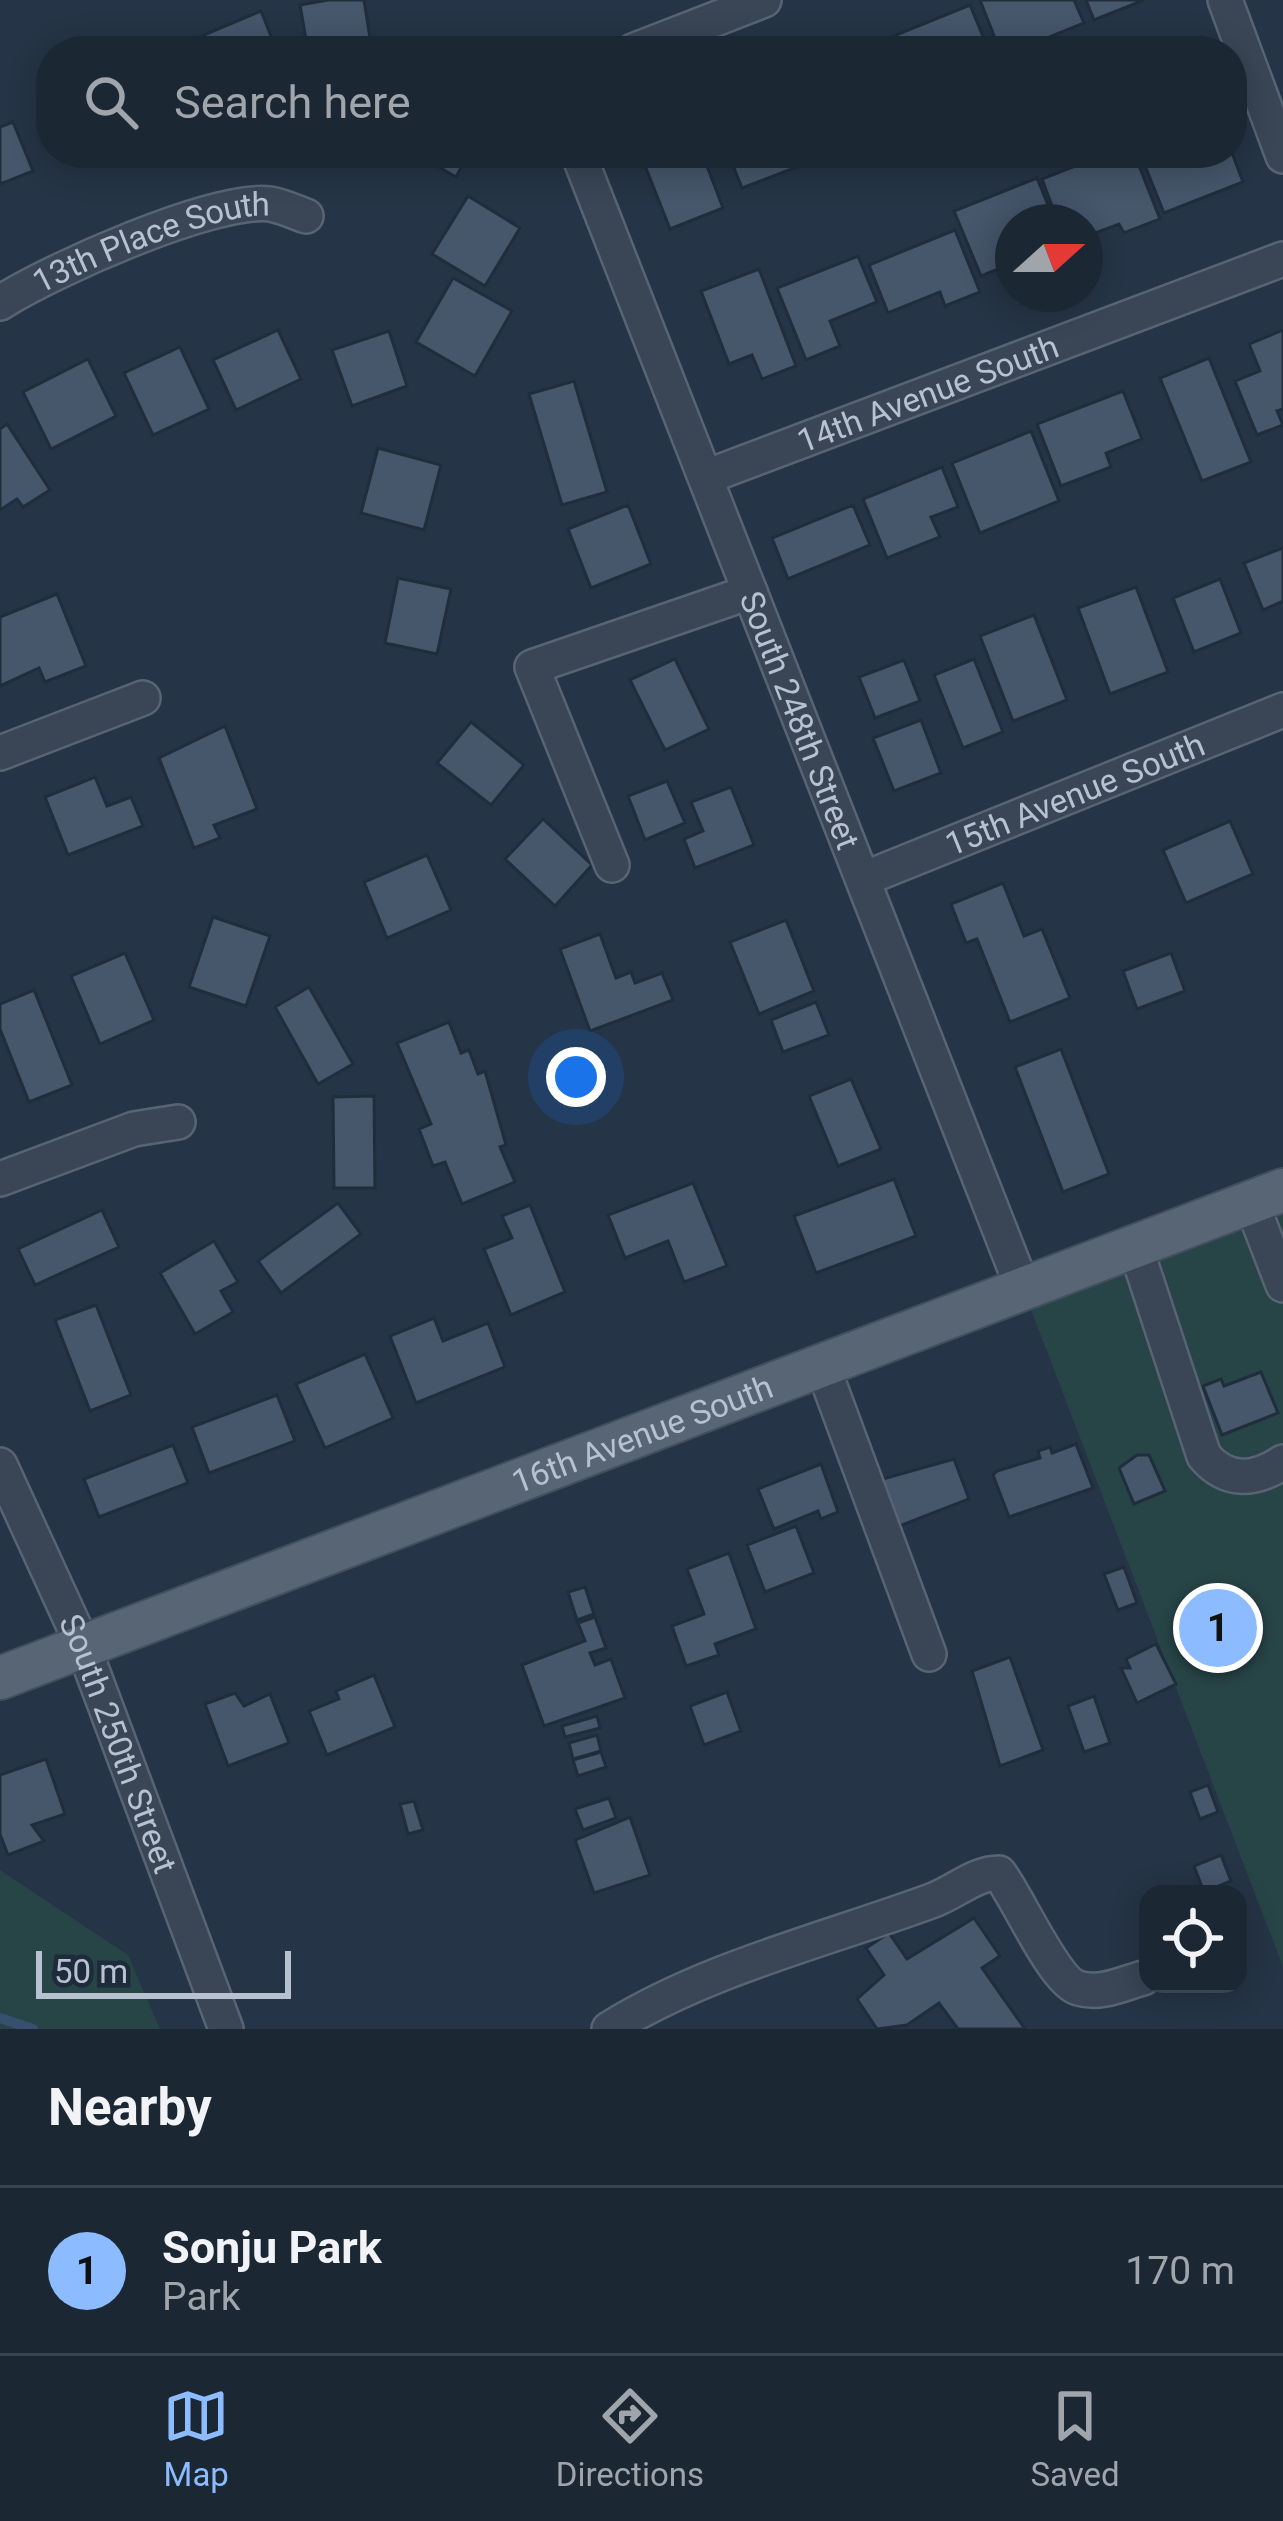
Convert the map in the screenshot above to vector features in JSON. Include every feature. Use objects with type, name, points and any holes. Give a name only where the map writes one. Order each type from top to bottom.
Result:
[{"type":"main road","name":"16th Avenue South","points":[[0,1678],[1267,1196]]},
{"type":"street","points":[[672,36],[764,0]]},
{"type":"street","points":[[1225,0],[1238,36]]},
{"type":"street","points":[[1247,59],[1283,156]]},
{"type":"street","name":"South 248th Street","points":[[584,168],[866,878],[1023,1289]]},
{"type":"street","name":"13th Place South","points":[[0,303],[92,258],[223,210],[269,204],[306,216]]},
{"type":"street","name":"14th Avenue South","points":[[706,477],[1283,259]]},
{"type":"street","points":[[611,865],[532,667],[750,592]]},
{"type":"street","points":[[0,753],[143,698]]},
{"type":"street","name":"15th Avenue South","points":[[866,878],[1283,710]]},
{"type":"street","points":[[0,1179],[134,1130],[178,1122]]},
{"type":"street","points":[[1267,1196],[1283,1285]]},
{"type":"street","points":[[1136,1246],[1204,1456],[1229,1475],[1251,1477],[1283,1462]]},
{"type":"street","points":[[822,1365],[929,1654]]},
{"type":"street","name":"South 250th Street","points":[[0,1466],[83,1646],[226,2029]]},
{"type":"street","points":[[609,2029],[664,2001],[942,1898],[987,1873],[999,1874],[1014,1893],[1064,1981],[1079,1989],[1105,1990],[1139,1979]]},
{"type":"green space","points":[[1283,1190],[1283,1967],[1023,1289]]},
{"type":"green space","points":[[0,1870],[128,1955],[160,2029],[0,2029]]},
{"type":"building","points":[[364,0],[370,36],[305,36],[300,5]]},
{"type":"building","points":[[980,0],[1074,0],[1084,23],[1052,36],[994,36]]},
{"type":"building","points":[[1086,0],[1144,0],[1094,20]]},
{"type":"building","points":[[970,5],[983,36],[893,36]]},
{"type":"building","points":[[261,11],[271,36],[201,36]]},
{"type":"building","points":[[13,122],[33,171],[0,184],[0,127]]},
{"type":"building","points":[[441,168],[461,168],[456,177]]},
{"type":"building","points":[[646,168],[708,168],[723,208],[670,229]]},
{"type":"building","points":[[734,168],[794,168],[742,188]]},
{"type":"building","points":[[1070,168],[1140,168],[1160,219],[1124,233],[1119,224],[1103,230],[1103,204],[1051,204],[1042,179]]},
{"type":"building","points":[[1146,168],[1238,168],[1243,182],[1164,213]]},
{"type":"building","points":[[1037,178],[1048,204],[995,204],[995,270],[981,276],[954,211]]},
{"type":"building","points":[[468,196],[520,228],[485,286],[432,254]]},
{"type":"building","points":[[955,230],[980,292],[945,306],[940,292],[888,313],[869,265]]},
{"type":"building","points":[[858,256],[877,302],[830,321],[840,346],[806,360],[777,288]]},
{"type":"building","points":[[759,269],[796,366],[762,379],[752,355],[729,364],[701,291]]},
{"type":"building","points":[[453,278],[512,311],[475,376],[416,342]]},
{"type":"building","points":[[278,330],[301,379],[236,410],[213,360]]},
{"type":"building","points":[[1283,330],[1283,409],[1277,411],[1283,425],[1257,435],[1235,381],[1260,371],[1249,344]]},
{"type":"building","points":[[389,331],[407,386],[352,406],[332,350]]},
{"type":"building","points":[[180,347],[209,409],[153,435],[124,373]]},
{"type":"building","points":[[1209,358],[1251,462],[1202,481],[1160,378]]},
{"type":"building","points":[[88,359],[116,416],[51,449],[23,392]]},
{"type":"building","points":[[574,381],[607,492],[562,505],[529,394]]},
{"type":"building","points":[[1123,391],[1142,439],[1106,453],[1111,467],[1061,486],[1037,424]]},
{"type":"building","points":[[7,424],[50,490],[23,507],[17,499],[0,510],[0,429]]},
{"type":"building","points":[[1031,431],[1059,501],[980,533],[952,463]]},
{"type":"building","points":[[378,448],[441,465],[424,530],[361,513]]},
{"type":"building","points":[[942,467],[958,507],[931,517],[940,537],[887,558],[863,499]]},
{"type":"building","points":[[628,505],[651,564],[591,588],[568,529]]},
{"type":"building","points":[[853,505],[870,545],[788,579],[772,538]]},
{"type":"building","points":[[1283,548],[1283,601],[1263,610],[1244,563]]},
{"type":"building","points":[[398,578],[451,589],[437,654],[385,643]]},
{"type":"building","points":[[1220,579],[1241,633],[1194,652],[1173,598]]},
{"type":"building","points":[[1136,587],[1168,672],[1110,694],[1078,608]]},
{"type":"building","points":[[57,594],[86,666],[45,682],[39,668],[0,686],[0,617]]},
{"type":"building","points":[[1034,615],[1067,700],[1013,721],[980,636]]},
{"type":"building","points":[[675,659],[709,729],[665,750],[630,680]]},
{"type":"building","points":[[974,659],[1003,732],[963,748],[934,675]]},
{"type":"building","points":[[904,660],[920,701],[875,718],[859,677]]},
{"type":"building","points":[[921,720],[941,773],[894,791],[873,738]]},
{"type":"building","points":[[471,722],[524,765],[491,805],[437,763]]},
{"type":"building","points":[[225,726],[257,809],[214,825],[220,838],[194,848],[159,758]]},
{"type":"building","points":[[95,777],[107,806],[131,797],[143,826],[68,855],[45,797]]},
{"type":"building","points":[[667,781],[685,823],[645,840],[628,796]]},
{"type":"building","points":[[731,787],[754,845],[695,868],[684,839],[703,831],[691,802]]},
{"type":"building","points":[[543,819],[592,865],[555,906],[505,859]]},
{"type":"building","points":[[1230,821],[1253,874],[1186,903],[1163,850]]},
{"type":"building","points":[[427,855],[451,910],[387,938],[364,882]]},
{"type":"building","points":[[1003,883],[1024,936],[1042,929],[1070,998],[1010,1022],[977,939],[966,943],[951,904]]},
{"type":"building","points":[[213,917],[270,936],[246,1006],[189,987]]},
{"type":"building","points":[[786,920],[814,991],[759,1014],[730,942]]},
{"type":"building","points":[[600,934],[616,978],[631,972],[635,983],[662,973],[673,1000],[590,1031],[560,949]]},
{"type":"building","points":[[125,953],[154,1020],[100,1044],[71,976]]},
{"type":"building","points":[[1171,953],[1185,991],[1137,1009],[1123,971]]},
{"type":"building","points":[[309,987],[353,1064],[318,1084],[275,1007]]},
{"type":"building","points":[[34,990],[72,1085],[29,1102],[0,1029],[0,1004]]},
{"type":"building","points":[[816,1002],[829,1035],[783,1052],[771,1020]]},
{"type":"building","points":[[449,1022],[461,1053],[469,1050],[478,1074],[485,1071],[506,1145],[500,1147],[515,1182],[462,1204],[445,1162],[433,1166],[419,1129],[431,1124],[397,1043]]},
{"type":"building","points":[[1061,1049],[1109,1174],[1063,1192],[1015,1067]]},
{"type":"building","points":[[851,1079],[881,1149],[838,1166],[809,1096]]},
{"type":"building","points":[[374,1096],[375,1188],[334,1188],[333,1097]]},
{"type":"building","points":[[894,1179],[916,1236],[816,1273],[794,1216]]},
{"type":"building","points":[[693,1183],[727,1266],[684,1282],[668,1241],[625,1258],[608,1215]]},
{"type":"building","points":[[338,1203],[361,1234],[281,1293],[258,1261]]},
{"type":"building","points":[[530,1205],[565,1292],[511,1315],[484,1249],[512,1238],[502,1216]]},
{"type":"building","points":[[102,1210],[119,1247],[35,1285],[18,1249]]},
{"type":"building","points":[[214,1241],[238,1282],[221,1291],[233,1312],[195,1334],[160,1273]]},
{"type":"building","points":[[96,1305],[131,1395],[90,1411],[55,1320]]},
{"type":"building","points":[[434,1318],[443,1341],[488,1323],[505,1367],[416,1403],[390,1336]]},
{"type":"building","points":[[365,1354],[393,1418],[325,1448],[296,1384]]},
{"type":"building","points":[[1261,1372],[1278,1413],[1222,1435],[1203,1386],[1221,1379],[1224,1386]]},
{"type":"building","points":[[277,1395],[295,1441],[209,1473],[192,1427]]},
{"type":"building","points":[[1076,1444],[1093,1488],[1009,1517],[993,1475],[1040,1458],[1038,1451],[1050,1447],[1052,1453]]},
{"type":"building","points":[[173,1445],[188,1483],[99,1517],[84,1479]]},
{"type":"building","points":[[1137,1455],[1149,1455],[1165,1491],[1134,1504],[1119,1468]]},
{"type":"building","points":[[954,1459],[969,1499],[897,1527],[879,1480]]},
{"type":"building","points":[[821,1464],[838,1512],[821,1519],[818,1511],[774,1529],[758,1489]]},
{"type":"building","points":[[796,1526],[814,1573],[765,1592],[747,1545]]},
{"type":"building","points":[[729,1553],[756,1629],[715,1644],[719,1655],[686,1666],[672,1626],[704,1614],[687,1569]]},
{"type":"building","points":[[1124,1567],[1137,1603],[1118,1610],[1104,1574]]},
{"type":"building","points":[[585,1587],[594,1614],[577,1620],[568,1592]]},
{"type":"building","points":[[595,1617],[606,1648],[590,1653],[595,1665],[611,1659],[625,1698],[544,1726],[522,1665],[585,1641],[578,1623]]},
{"type":"building","points":[[1156,1644],[1176,1684],[1137,1703],[1121,1668],[1130,1668],[1126,1659]]},
{"type":"building","points":[[1010,1657],[1043,1750],[1000,1766],[972,1671]]},
{"type":"building","points":[[374,1675],[395,1727],[327,1755],[309,1711],[339,1699],[336,1691]]},
{"type":"building","points":[[727,1692],[741,1731],[704,1745],[690,1706]]},
{"type":"building","points":[[235,1693],[244,1706],[270,1694],[289,1743],[228,1766],[205,1704]]},
{"type":"building","points":[[1094,1696],[1110,1743],[1084,1752],[1068,1706]]},
{"type":"building","points":[[597,1716],[600,1728],[565,1737],[562,1726]]},
{"type":"building","points":[[597,1735],[601,1751],[573,1759],[569,1743]]},
{"type":"building","points":[[601,1752],[606,1767],[578,1776],[573,1760]]},
{"type":"building","points":[[46,1759],[65,1814],[32,1825],[44,1841],[8,1855],[0,1834],[0,1775]]},
{"type":"building","points":[[1208,1785],[1218,1812],[1200,1819],[1190,1792]]},
{"type":"building","points":[[609,1798],[616,1818],[583,1830],[575,1809]]},
{"type":"building","points":[[414,1801],[423,1830],[408,1834],[400,1804]]},
{"type":"building","points":[[630,1817],[650,1875],[594,1893],[575,1840]]},
{"type":"building","points":[[1221,1855],[1231,1881],[1201,1885],[1194,1866]]},
{"type":"building","points":[[974,1918],[1000,1956],[982,1968],[1025,2029],[958,2029],[939,2003],[907,2025],[877,2029],[857,1999],[884,1975],[866,1948],[889,1933],[907,1959]]},
{"type":"waterway","points":[[0,2018],[33,2029]]},
{"type":"place","name":"Sonju Park","points":[[1218,1628]]}]
